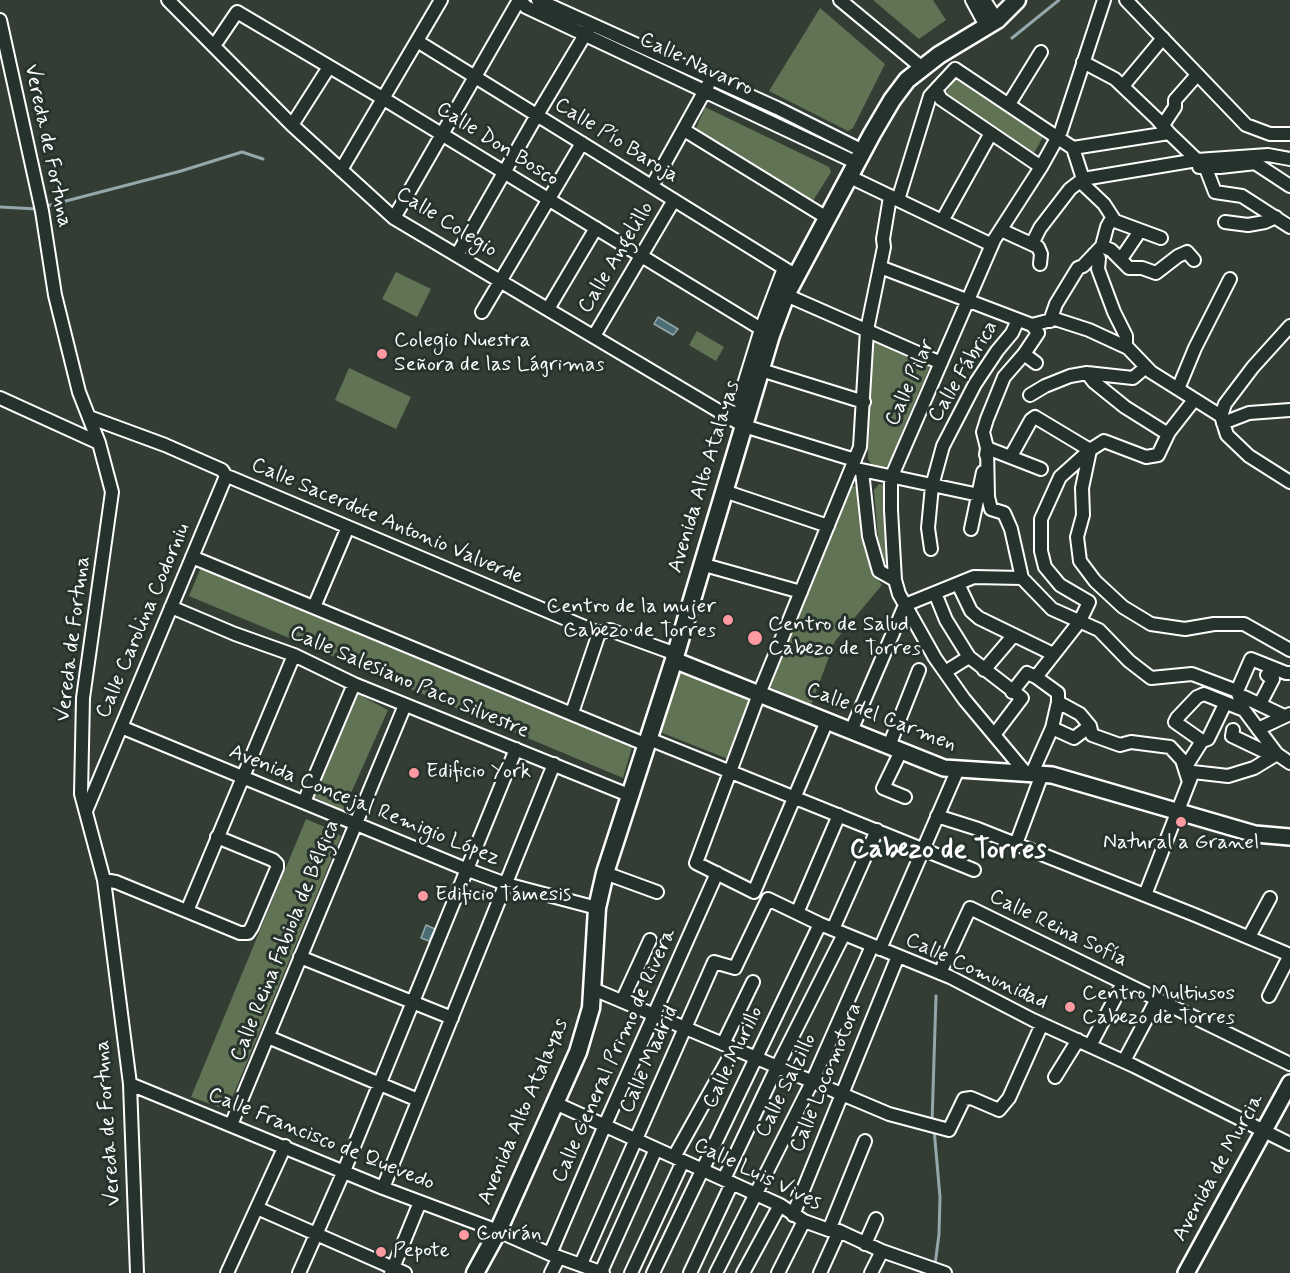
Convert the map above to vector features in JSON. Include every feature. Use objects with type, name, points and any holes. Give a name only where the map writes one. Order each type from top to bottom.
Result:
[{"type":"main road","name":"Avenida Alto Atalayas","points":[[475,1273],[498,1231],[578,1052],[591,1008],[597,908],[605,873],[675,657],[724,491],[739,423],[761,370],[766,332],[786,295],[790,271],[826,218],[892,99],[907,80],[921,67],[991,23],[1017,0]]},
{"type":"street","name":"Calle Colegio","points":[[168,0],[292,125],[394,218],[739,423],[891,478],[979,495]]},
{"type":"street","points":[[341,170],[441,0]]},
{"type":"street","points":[[394,218],[520,0]]},
{"type":"street","name":"Calle Navarro","points":[[520,0],[526,7],[588,29],[711,79],[857,164]]},
{"type":"street","name":"Calle Navarro","points":[[538,0],[588,29],[705,90],[857,164]]},
{"type":"street","points":[[840,0],[921,67]]},
{"type":"street","points":[[972,0],[991,23]]},
{"type":"street","points":[[984,0],[991,23]]},
{"type":"street","name":"Calle Pilar","points":[[1033,773],[994,735],[945,672],[905,604],[895,580],[891,478],[992,245],[1058,137],[1104,0]]},
{"type":"street","points":[[1126,0],[1245,124],[1270,134],[1290,134]]},
{"type":"street","name":"Calle Don Bosco","points":[[214,46],[237,12],[505,172],[766,332]]},
{"type":"street","name":"Vereda de Fortuna","points":[[0,20],[42,211],[55,296],[79,392],[99,442],[112,492],[83,698],[81,794],[104,880],[130,1084],[136,1273]]},
{"type":"street","points":[[457,255],[588,29]]},
{"type":"street","points":[[1123,86],[1164,38]]},
{"type":"street","name":"Calle Pío Baroja","points":[[417,41],[790,271]]},
{"type":"street","points":[[1009,104],[1041,52]]},
{"type":"street","points":[[1083,62],[1115,79],[1123,86],[1201,163],[1215,192],[1242,196],[1290,227]]},
{"type":"street","points":[[292,125],[330,67]]},
{"type":"street","points":[[827,721],[754,892],[696,863],[759,694],[828,526],[856,466],[864,402],[867,330],[884,247],[883,239],[894,198],[930,96],[956,69],[1073,147],[1085,186],[1104,204],[1115,221],[1161,238]]},
{"type":"street","points":[[1166,129],[1175,107],[1175,100],[1197,75]]},
{"type":"street","points":[[651,186],[711,79]]},
{"type":"street","points":[[936,90],[941,99],[1041,167]]},
{"type":"street","points":[[1073,147],[1166,129]]},
{"type":"street","points":[[684,130],[826,218]]},
{"type":"street","points":[[942,221],[992,133]]},
{"type":"street","points":[[482,312],[582,143]]},
{"type":"street","points":[[1032,244],[1040,228],[1070,189],[1083,179],[1268,155],[1290,160]]},
{"type":"street","points":[[1201,163],[1220,167],[1290,160]]},
{"type":"street","points":[[1255,163],[1290,186]]},
{"type":"street","points":[[857,164],[894,198],[992,245]]},
{"type":"street","name":"Calle Angelillo","points":[[594,336],[674,200]]},
{"type":"street","points":[[1226,222],[1248,225],[1276,217]]},
{"type":"street","points":[[1050,321],[1056,304],[1078,268],[1098,250],[1112,218]]},
{"type":"street","points":[[548,309],[596,228]]},
{"type":"street","points":[[1000,230],[1038,247],[1041,254],[1040,264]]},
{"type":"street","points":[[1121,259],[1140,231]]},
{"type":"street","points":[[1098,250],[1111,250],[1129,268],[1142,267],[1156,273],[1186,252],[1194,260]]},
{"type":"street","points":[[1098,250],[1098,269],[1126,336],[1126,347]]},
{"type":"street","points":[[880,267],[1032,325],[1055,319],[1089,330],[1126,347],[1146,367],[1222,420],[1249,414],[1290,410]]},
{"type":"street","points":[[739,423],[766,332],[790,271]]},
{"type":"street","points":[[1178,389],[1230,279]]},
{"type":"street","points":[[786,295],[941,363]]},
{"type":"street","name":"Calle Fábrica","points":[[931,549],[928,528],[932,486],[943,446],[975,384],[1012,333],[1018,320]]},
{"type":"street","points":[[1032,325],[1038,333],[1004,377],[983,432],[987,448],[988,497],[991,509],[1004,513],[1011,529],[1022,578],[1052,609],[1099,630],[1129,661],[1151,678],[1192,674],[1240,700],[1276,755]]},
{"type":"street","points":[[1290,327],[1246,376],[1225,404],[1222,420],[1227,435],[1249,456],[1290,482]]},
{"type":"street","points":[[1024,354],[1036,363]]},
{"type":"street","points":[[1030,395],[1070,376],[1087,373],[1133,378],[1146,367]]},
{"type":"street","points":[[761,370],[864,402]]},
{"type":"street","points":[[1087,373],[1094,382],[1125,407],[1168,434]]},
{"type":"street","points":[[0,398],[99,442]]},
{"type":"street","points":[[1036,678],[1080,621],[1089,602],[1060,585],[1045,567],[1041,551],[1041,519],[1060,477],[1090,450],[1104,441],[1146,457],[1158,455],[1168,434],[1194,400]]},
{"type":"street","name":"Calle Sacerdote Antonio Valverde","points":[[89,417],[165,445],[222,470],[226,476],[599,633],[610,630],[675,657]]},
{"type":"street","points":[[1011,456],[1031,420],[1035,417],[1090,450]]},
{"type":"street","points":[[987,448],[1041,469]]},
{"type":"street","points":[[971,529],[987,448]]},
{"type":"street","points":[[1090,450],[1082,488],[1083,515],[1077,537],[1080,561],[1095,581],[1124,607],[1151,624],[1185,629],[1214,624],[1244,624],[1290,650]]},
{"type":"street","points":[[856,466],[868,536],[879,571],[895,580]]},
{"type":"street","name":"Calle Carolina Codorniu","points":[[86,811],[226,476]]},
{"type":"street","points":[[724,491],[828,526]]},
{"type":"street","points":[[314,607],[348,527]]},
{"type":"street","points":[[192,556],[572,713],[731,771],[974,870]]},
{"type":"street","points":[[701,564],[801,592]]},
{"type":"street","points":[[851,731],[905,604],[974,577],[1022,578]]},
{"type":"street","points":[[958,584],[971,611],[979,618],[1053,654]]},
{"type":"street","points":[[934,593],[946,620],[969,657],[1022,698],[994,735]]},
{"type":"street","name":"Calle Salesiano Paco Silvestre","points":[[171,607],[235,634],[294,655],[354,684],[631,796]]},
{"type":"street","points":[[572,713],[599,633]]},
{"type":"street","points":[[984,670],[1013,636]]},
{"type":"street","points":[[187,911],[294,655]]},
{"type":"street","name":"Calle del Carmen","points":[[675,657],[759,694],[944,768],[1052,775],[1255,834],[1290,837]]},
{"type":"street","points":[[945,672],[969,657]]},
{"type":"street","points":[[1240,700],[1251,659],[1290,673]]},
{"type":"street","points":[[905,797],[883,788],[919,670]]},
{"type":"street","points":[[1012,692],[1027,673],[1058,693],[1052,728],[1033,773],[1016,844]]},
{"type":"street","points":[[1260,704],[1273,678],[1267,675]]},
{"type":"street","points":[[304,802],[354,684]]},
{"type":"street","points":[[1202,741],[1175,722],[1176,718],[1197,697],[1204,694],[1225,704],[1244,697],[1287,715]]},
{"type":"street","points":[[1058,702],[1080,714],[1090,726],[1092,735],[1120,745],[1131,742],[1170,747],[1182,760],[1189,774]]},
{"type":"street","points":[[1202,741],[1208,739],[1225,704]]},
{"type":"street","name":"Calle Reina Fabiola de Bélgica","points":[[231,1125],[405,705]]},
{"type":"street","points":[[1258,729],[1287,715]]},
{"type":"street","points":[[1052,728],[1074,738],[1090,726]]},
{"type":"street","name":"Avenida Concejal Remigio López","points":[[121,727],[468,870],[506,884],[597,908]]},
{"type":"street","points":[[1233,730],[1232,736],[1290,763]]},
{"type":"street","points":[[1145,895],[1179,812],[1189,774],[1202,741]]},
{"type":"street","points":[[299,1273],[344,1171],[516,749]]},
{"type":"street","points":[[1189,774],[1228,776],[1254,768],[1276,755]]},
{"type":"street","points":[[383,1188],[554,764]]},
{"type":"street","name":"Calle Salzillo","points":[[716,1273],[812,1082],[923,850],[957,769]]},
{"type":"street","points":[[81,794],[98,782]]},
{"type":"street","points":[[797,913],[839,815]]},
{"type":"street","points":[[937,816],[978,829],[1290,955],[1269,996]]},
{"type":"street","points":[[690,1273],[777,1067],[839,932],[877,830]]},
{"type":"street","points":[[104,880],[116,882],[240,933],[248,933],[277,864],[273,860],[217,837]]},
{"type":"street","points":[[605,873],[657,892]]},
{"type":"street","name":"Calle General Primo de Rivera","points":[[552,1273],[554,1255],[605,1125],[717,873]]},
{"type":"street","points":[[1249,937],[1270,898]]},
{"type":"street","name":"Calle Comunidad","points":[[768,899],[876,948],[940,973],[958,977],[1042,1024],[1084,1043],[1108,1050],[1124,1061],[1290,1144]]},
{"type":"street","name":"Calle Madrid","points":[[581,1264],[714,962],[735,968],[768,899]]},
{"type":"street","name":"Calle Reina Sofía","points":[[940,973],[970,908],[985,920],[1123,982],[1137,994],[1157,999],[1290,1064]]},
{"type":"street","name":"Calle Murillo","points":[[653,1273],[820,924]]},
{"type":"street","points":[[622,1002],[650,940]]},
{"type":"street","name":"Calle Locomotora","points":[[778,1273],[840,1095],[898,956]]},
{"type":"street","points":[[300,957],[452,1018]]},
{"type":"street","points":[[631,1273],[729,1047],[753,982]]},
{"type":"street","points":[[1055,1077],[1084,1043],[1123,982]]},
{"type":"street","points":[[592,989],[840,1095],[889,1114],[949,1130],[964,1099],[971,1098],[999,1110],[1009,1098],[1042,1024]]},
{"type":"street","points":[[1124,1061],[1157,999]]},
{"type":"street","points":[[268,1037],[418,1100]]},
{"type":"street","name":"Avenida de Murcia","points":[[1186,1273],[1290,1083]]},
{"type":"street","name":"Calle Francisco de Quevedo","points":[[130,1084],[383,1188],[602,1273]]},
{"type":"street","name":"Calle Luis Vives","points":[[555,1103],[780,1205],[799,1218],[945,1273]]},
{"type":"street","points":[[820,1273],[865,1141]]},
{"type":"street","points":[[227,1273],[285,1146]]},
{"type":"street","points":[[602,1273],[656,1149]]},
{"type":"street","points":[[256,1209],[397,1271],[420,1202]]},
{"type":"street","points":[[743,1273],[780,1205]]},
{"type":"street","points":[[865,1244],[876,1219]]},
{"type":"street","points":[[871,1273],[882,1251]]},
{"type":"green space","points":[[873,0],[933,0],[946,20],[919,39]]},
{"type":"green space","points":[[820,8],[885,64],[853,128],[848,131],[769,91]]},
{"type":"green space","points":[[955,79],[1043,137],[1034,153],[945,94]]},
{"type":"green space","points":[[705,107],[829,167],[831,172],[811,204],[695,131]]},
{"type":"green space","points":[[396,272],[431,289],[417,317],[382,299]]},
{"type":"green space","points":[[697,331],[724,347],[716,361],[689,345]]},
{"type":"green space","points":[[871,340],[930,366],[891,463],[882,469],[874,468],[868,459]]},
{"type":"green space","points":[[349,368],[411,397],[396,429],[335,400]]},
{"type":"green space","points":[[879,484],[886,485],[888,563],[883,561],[878,538],[874,490]]},
{"type":"green space","points":[[852,486],[857,487],[864,540],[873,573],[882,585],[835,641],[811,705],[770,687]]},
{"type":"green space","points":[[202,565],[633,744],[623,778],[189,596]]},
{"type":"green space","points":[[679,671],[752,700],[728,759],[655,730]]},
{"type":"green space","points":[[356,693],[388,710],[343,811],[312,796]]},
{"type":"green space","points":[[306,819],[341,836],[227,1110],[191,1097]]},
{"type":"water","points":[[658,317],[678,329],[673,335],[654,324]]},
{"type":"water","points":[[426,925],[435,929],[429,941],[421,938]]},
{"type":"waterway","points":[[1012,38],[1059,0]]},
{"type":"waterway","points":[[43,207],[181,171],[242,152],[263,159]]},
{"type":"waterway","points":[[0,207],[37,209]]},
{"type":"waterway","points":[[932,1123],[936,996]]},
{"type":"waterway","points":[[934,1129],[940,1197],[935,1265]]},
{"type":"place","name":"Colegio Nuestra Señora de las Lágrimas","points":[[382,354]]},
{"type":"place","name":"Centro de la mujer Cabezo de Torres","points":[[728,620]]},
{"type":"place","name":"Centro de Salud Cabezo de Torres","points":[[755,638]]},
{"type":"place","name":"Edificio York","points":[[414,773]]},
{"type":"place","name":"Natural a Granel","points":[[1181,822]]},
{"type":"place","name":"Edificio Támesis","points":[[423,896]]},
{"type":"place","name":"Centro Multiusos Cabezo de Torres","points":[[1070,1007]]},
{"type":"place","name":"Covirán","points":[[464,1235]]},
{"type":"place","name":"Pepote","points":[[381,1252]]},
{"type":"district","name":"Cabezo de Torres","points":[[948,851]]}]
